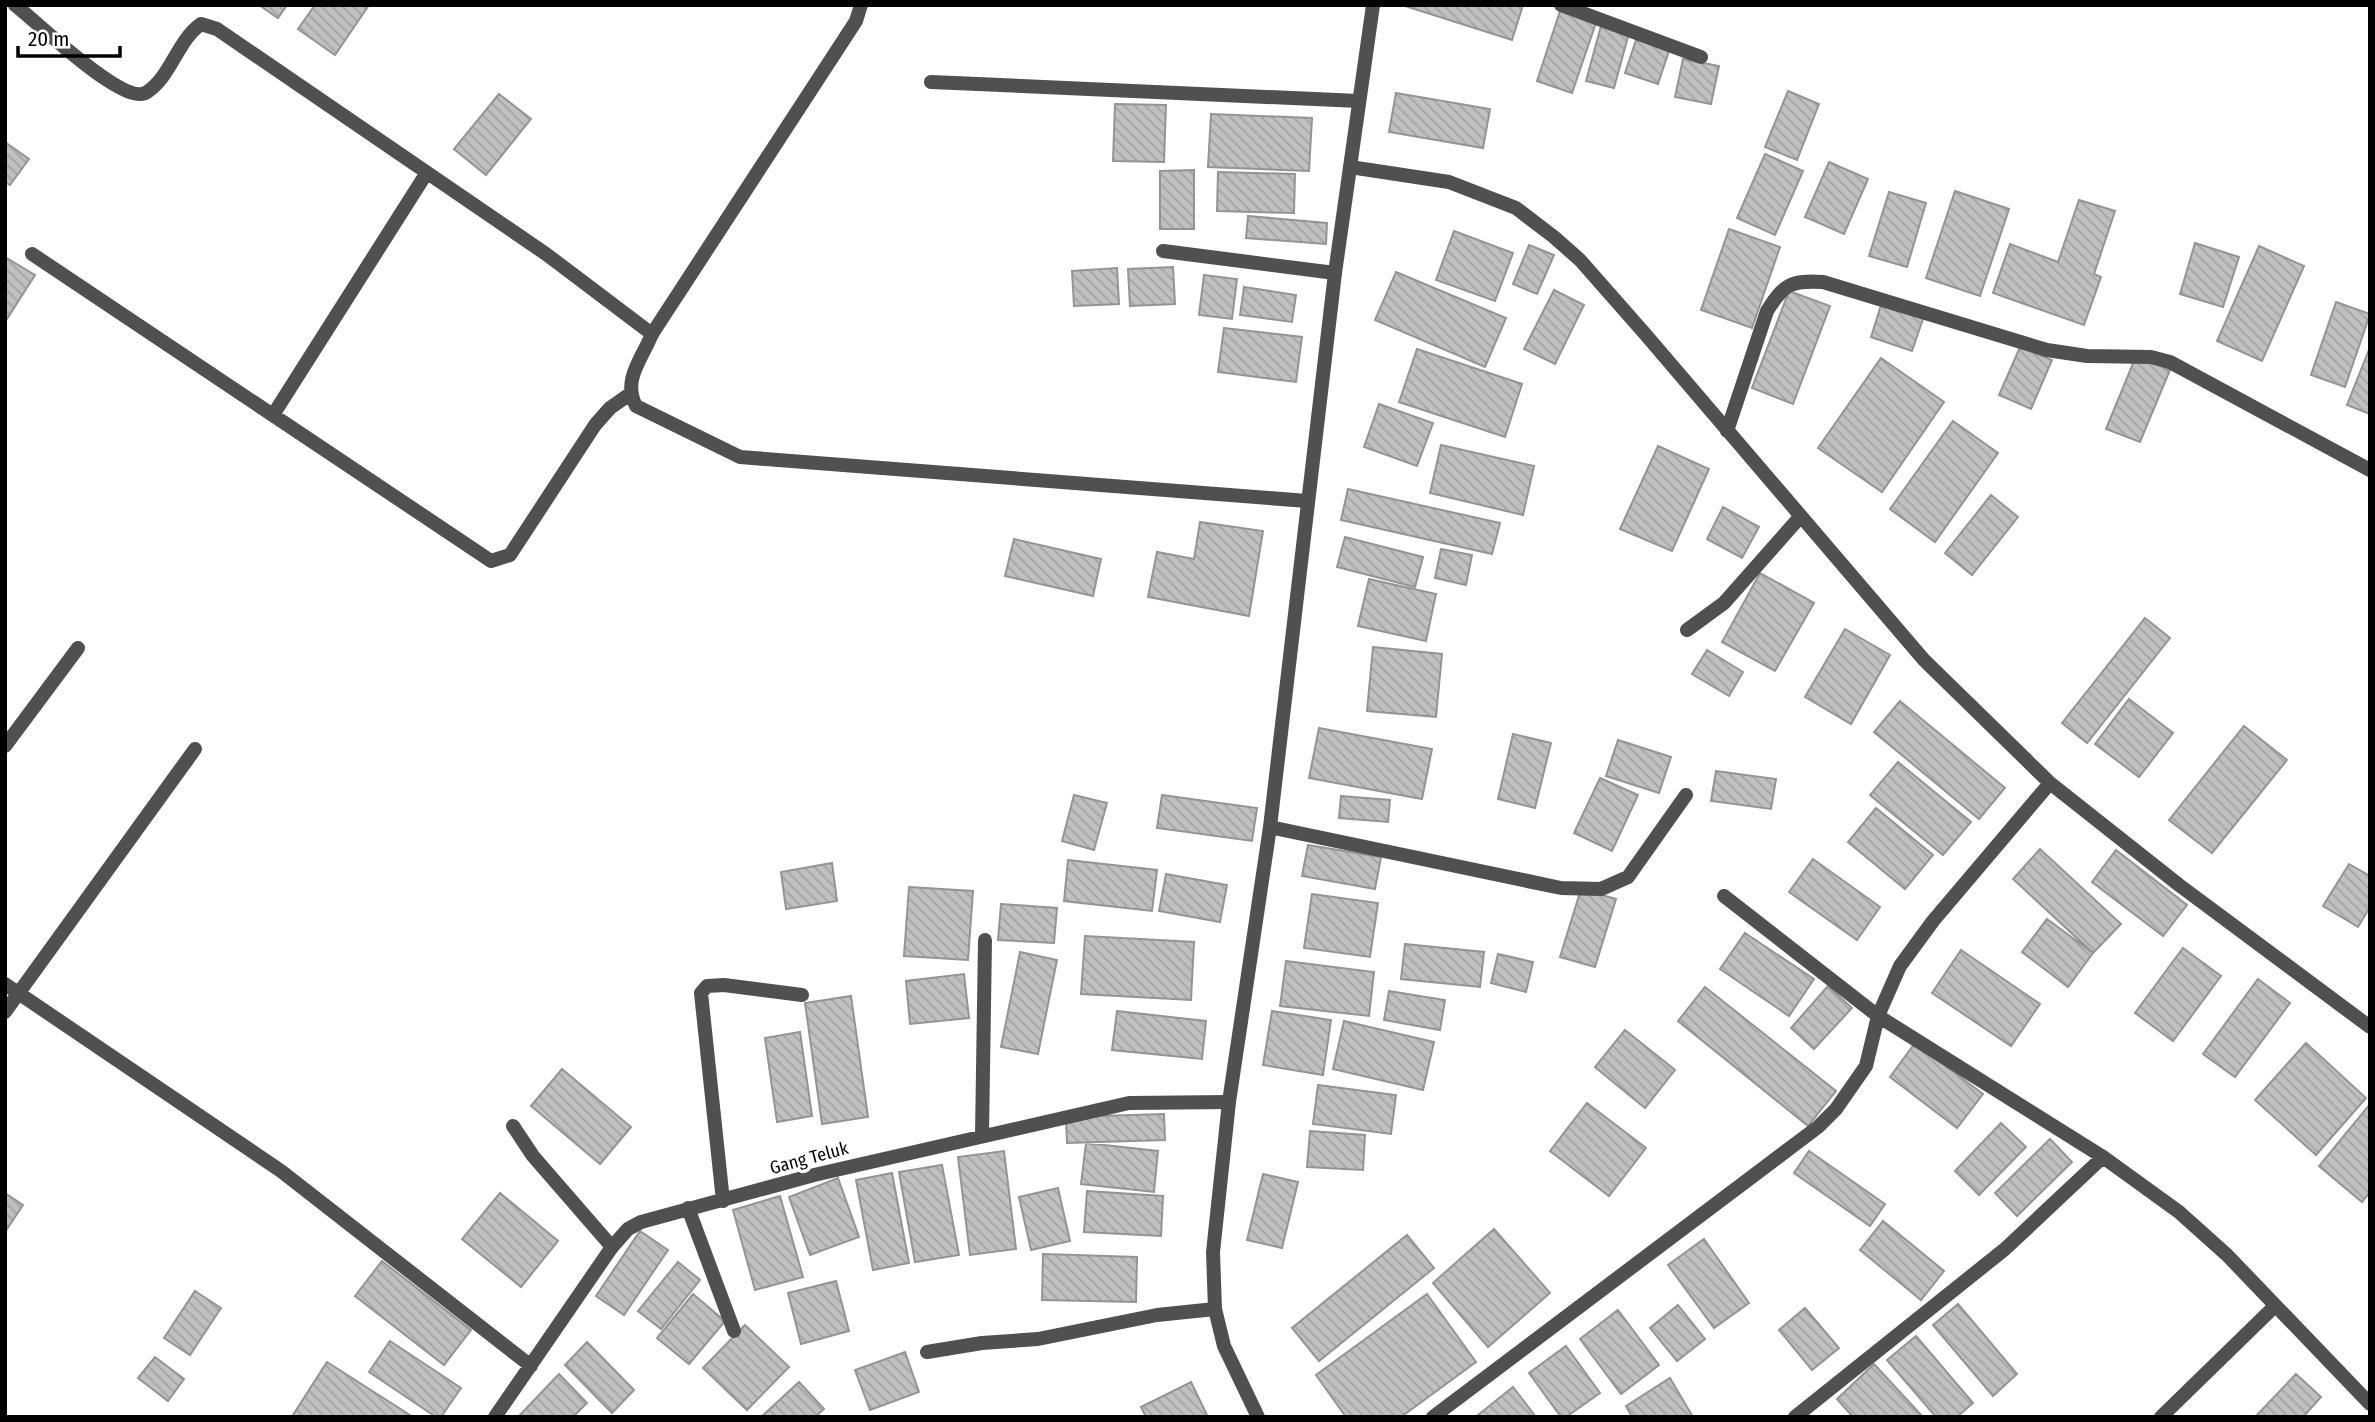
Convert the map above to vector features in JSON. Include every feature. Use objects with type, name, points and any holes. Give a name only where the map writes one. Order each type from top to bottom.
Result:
[{"type":"street","points":[[15,5],[110,84],[139,95],[146,93],[160,79],[191,32],[201,24],[217,29],[546,254],[652,334]]},
{"type":"street","points":[[861,5],[856,21],[652,334],[629,383],[630,394],[636,406],[740,457],[1307,501]]},
{"type":"street","points":[[1258,1417],[1224,1346],[1215,1309],[1213,1252],[1229,1102],[1270,827],[1335,273],[1373,5]]},
{"type":"street","points":[[1561,5],[1701,57]]},
{"type":"street","points":[[931,82],[1359,101]]},
{"type":"street","points":[[1350,167],[1449,182],[1516,208],[1580,260],[1924,660],[2050,783],[2179,886],[2370,1027]]},
{"type":"street","points":[[273,415],[426,174]]},
{"type":"street","points":[[1163,251],[1335,273]]},
{"type":"street","points":[[32,254],[491,561],[510,555],[595,425],[610,408],[630,394]]},
{"type":"street","points":[[1727,431],[1767,311],[1777,295],[1794,282],[1824,282],[2047,350],[2087,356],[2151,357],[2171,362],[2370,470]]},
{"type":"street","points":[[1687,629],[1724,603],[1800,517]]},
{"type":"street","points":[[5,746],[78,648]]},
{"type":"street","points":[[5,1012],[195,749]]},
{"type":"street","points":[[1433,1417],[1818,1127],[1836,1109],[1866,1066],[1878,1016],[1900,966],[1933,922],[2050,783]]},
{"type":"street","points":[[1270,827],[1561,888],[1601,889],[1628,877],[1686,795]]},
{"type":"street","points":[[1724,896],[1878,1016],[2103,1157],[2179,1212],[2227,1255],[2370,1404]]},
{"type":"street","points":[[982,1135],[985,940]]},
{"type":"street","points":[[5,984],[281,1171],[531,1366]]},
{"type":"street","points":[[723,1201],[701,993],[707,986],[724,985],[802,995]]},
{"type":"street","name":"Gang Teluk","points":[[495,1417],[612,1247],[628,1229],[641,1222],[814,1175],[1129,1104],[1229,1102]]},
{"type":"street","points":[[513,1126],[533,1156],[612,1247]]},
{"type":"street","points":[[1795,1417],[2005,1249],[2103,1157]]},
{"type":"street","points":[[688,1208],[734,1331]]},
{"type":"street","points":[[2161,1417],[2275,1306]]},
{"type":"street","points":[[928,1352],[982,1343],[1038,1339],[1157,1315],[1215,1309]]},
{"type":"building","points":[[259,5],[287,5],[278,18]]},
{"type":"building","points":[[315,5],[369,5],[335,55],[298,29]]},
{"type":"building","points":[[1402,5],[1523,5],[1512,40]]},
{"type":"building","points":[[1561,8],[1597,20],[1572,93],[1537,81]]},
{"type":"building","points":[[1601,26],[1629,33],[1614,88],[1586,81]]},
{"type":"building","points":[[1637,37],[1670,48],[1658,84],[1625,73]]},
{"type":"building","points":[[1683,59],[1719,66],[1711,104],[1675,97]]},
{"type":"building","points":[[1788,91],[1819,104],[1797,160],[1765,147]]},
{"type":"building","points":[[1396,93],[1490,109],[1483,148],[1389,132]]},
{"type":"building","points":[[499,94],[531,119],[486,175],[454,149]]},
{"type":"building","points":[[1115,104],[1166,105],[1164,162],[1113,161]]},
{"type":"building","points":[[1211,114],[1312,118],[1309,171],[1208,167]]},
{"type":"building","points":[[5,142],[29,159],[10,185],[5,182]]},
{"type":"building","points":[[1765,154],[1803,171],[1775,235],[1737,218]]},
{"type":"building","points":[[1829,162],[1868,179],[1844,234],[1805,217]]},
{"type":"building","points":[[1194,170],[1194,229],[1160,229],[1160,171]]},
{"type":"building","points":[[1218,172],[1295,174],[1294,213],[1217,211]]},
{"type":"building","points":[[1955,191],[2009,209],[1980,296],[1926,278]]},
{"type":"building","points":[[1889,192],[1926,203],[1907,267],[1869,256]]},
{"type":"building","points":[[2079,200],[2115,211],[2094,274],[2101,277],[2084,325],[1993,293],[2010,244],[2058,262]]},
{"type":"building","points":[[1248,216],[1327,223],[1326,244],[1246,238]]},
{"type":"building","points":[[1729,229],[1780,247],[1752,328],[1701,310]]},
{"type":"building","points":[[1454,231],[1513,253],[1495,301],[1436,280]]},
{"type":"building","points":[[2195,243],[2239,257],[2223,307],[2180,294]]},
{"type":"building","points":[[1529,245],[1554,255],[1537,294],[1513,284]]},
{"type":"building","points":[[2259,246],[2304,266],[2262,361],[2217,341]]},
{"type":"building","points":[[5,257],[35,275],[5,322]]},
{"type":"building","points":[[1173,267],[1175,304],[1130,306],[1128,269]]},
{"type":"building","points":[[1117,268],[1119,304],[1074,306],[1072,271]]},
{"type":"building","points":[[1396,272],[1506,318],[1485,367],[1375,320]]},
{"type":"building","points":[[1204,275],[1237,279],[1232,319],[1199,315]]},
{"type":"building","points":[[1244,287],[1296,295],[1292,322],[1240,315]]},
{"type":"building","points":[[1554,290],[1584,305],[1555,364],[1524,349]]},
{"type":"building","points":[[1789,291],[1830,306],[1793,404],[1752,388]]},
{"type":"building","points":[[1882,302],[1924,316],[1912,351],[1871,337]]},
{"type":"building","points":[[2336,302],[2370,314],[2345,387],[2311,375]]},
{"type":"building","points":[[1224,328],[1302,337],[1296,382],[1218,372]]},
{"type":"building","points":[[2020,347],[2052,360],[2031,409],[1999,395]]},
{"type":"building","points":[[2370,347],[2370,414],[2347,405]]},
{"type":"building","points":[[1417,349],[1522,384],[1505,437],[1399,402]]},
{"type":"building","points":[[2136,356],[2170,370],[2140,442],[2106,429]]},
{"type":"building","points":[[1881,358],[1944,402],[1882,492],[1818,448]]},
{"type":"building","points":[[1379,404],[1433,423],[1417,466],[1364,447]]},
{"type":"building","points":[[1953,421],[1998,453],[1935,542],[1890,509]]},
{"type":"building","points":[[1441,445],[1534,466],[1523,515],[1430,493]]},
{"type":"building","points":[[1658,446],[1709,469],[1672,551],[1620,529]]},
{"type":"building","points":[[1348,489],[1500,523],[1492,554],[1341,520]]},
{"type":"building","points":[[1991,495],[2018,517],[1972,575],[1945,553]]},
{"type":"building","points":[[1723,507],[1759,527],[1742,558],[1707,539]]},
{"type":"building","points":[[1200,522],[1263,531],[1249,616],[1148,597],[1157,552],[1194,559]]},
{"type":"building","points":[[1345,537],[1423,557],[1415,587],[1337,567]]},
{"type":"building","points":[[1014,539],[1101,559],[1093,596],[1005,576]]},
{"type":"building","points":[[1441,549],[1472,555],[1466,585],[1435,578]]},
{"type":"building","points":[[1760,573],[1814,603],[1775,671],[1722,642]]},
{"type":"building","points":[[1369,579],[1436,594],[1426,641],[1358,626]]},
{"type":"building","points":[[2145,618],[2170,638],[2087,743],[2062,723]]},
{"type":"building","points":[[1845,629],[1890,655],[1851,724],[1805,697]]},
{"type":"building","points":[[1373,647],[1442,654],[1436,717],[1367,711]]},
{"type":"building","points":[[1707,650],[1743,672],[1729,696],[1692,674]]},
{"type":"building","points":[[2129,699],[2173,733],[2139,777],[2095,744]]},
{"type":"building","points":[[1900,701],[2005,788],[1979,819],[1874,732]]},
{"type":"building","points":[[2244,726],[2287,760],[2212,853],[2169,820]]},
{"type":"building","points":[[1319,728],[1432,749],[1422,799],[1309,778]]},
{"type":"building","points":[[1513,734],[1551,743],[1535,808],[1498,799]]},
{"type":"building","points":[[1618,740],[1671,757],[1659,793],[1606,776]]},
{"type":"building","points":[[1898,762],[1971,822],[1943,855],[1870,795]]},
{"type":"building","points":[[1716,771],[1776,779],[1771,809],[1711,801]]},
{"type":"building","points":[[1600,778],[1638,795],[1612,851],[1574,833]]},
{"type":"building","points":[[1074,795],[1107,803],[1094,850],[1062,841]]},
{"type":"building","points":[[1162,795],[1257,808],[1252,841],[1157,828]]},
{"type":"building","points":[[1341,796],[1390,800],[1388,822],[1339,818]]},
{"type":"building","points":[[1876,808],[1933,855],[1905,889],[1848,842]]},
{"type":"building","points":[[1308,845],[1381,857],[1375,889],[1302,876]]},
{"type":"building","points":[[2040,849],[2121,924],[2093,953],[2013,879]]},
{"type":"building","points":[[2116,850],[2187,905],[2163,936],[2092,882]]},
{"type":"building","points":[[1813,859],[1880,907],[1857,940],[1789,892]]},
{"type":"building","points":[[1068,860],[1157,870],[1152,911],[1064,901]]},
{"type":"building","points":[[832,863],[837,901],[786,909],[781,872]]},
{"type":"building","points":[[2349,864],[2370,876],[2370,907],[2358,927],[2323,906]]},
{"type":"building","points":[[1166,874],[1227,885],[1220,922],[1159,911]]},
{"type":"building","points":[[909,887],[973,891],[968,960],[904,956]]},
{"type":"building","points":[[1581,889],[1616,899],[1595,967],[1560,957]]},
{"type":"building","points":[[1312,894],[1378,903],[1370,957],[1304,948]]},
{"type":"building","points":[[1001,904],[1057,908],[1054,943],[998,940]]},
{"type":"building","points":[[2047,919],[2093,953],[2068,987],[2022,952]]},
{"type":"building","points":[[1745,933],[1814,979],[1789,1016],[1720,969]]},
{"type":"building","points":[[1085,936],[1194,942],[1191,1000],[1081,994]]},
{"type":"building","points":[[1405,944],[1484,952],[1480,987],[1401,979]]},
{"type":"building","points":[[2183,948],[2221,976],[2173,1041],[2135,1013]]},
{"type":"building","points":[[1961,950],[2040,1004],[2011,1046],[1932,993]]},
{"type":"building","points":[[1020,952],[1057,960],[1038,1054],[1001,1047]]},
{"type":"building","points":[[1498,954],[1533,962],[1526,992],[1491,983]]},
{"type":"building","points":[[1286,961],[1374,972],[1369,1016],[1280,1006]]},
{"type":"building","points":[[964,974],[969,1018],[910,1024],[906,981]]},
{"type":"building","points":[[2258,979],[2290,1003],[2235,1077],[2203,1054]]},
{"type":"building","points":[[1828,986],[1852,1008],[1814,1049],[1791,1028]]},
{"type":"building","points":[[1705,987],[1836,1091],[1808,1126],[1678,1021]]},
{"type":"building","points":[[1389,991],[1445,1000],[1440,1030],[1384,1020]]},
{"type":"building","points":[[851,996],[868,1117],[822,1124],[805,1003]]},
{"type":"building","points":[[1117,1011],[1206,1021],[1202,1059],[1112,1050]]},
{"type":"building","points":[[1272,1011],[1331,1020],[1323,1075],[1263,1065]]},
{"type":"building","points":[[1344,1021],[1434,1042],[1423,1090],[1333,1069]]},
{"type":"building","points":[[1625,1030],[1675,1070],[1645,1108],[1595,1067]]},
{"type":"building","points":[[800,1032],[812,1116],[777,1122],[765,1038]]},
{"type":"building","points":[[1915,1043],[1983,1094],[1957,1128],[1890,1077]]},
{"type":"building","points":[[2306,1043],[2366,1098],[2316,1155],[2255,1100]]},
{"type":"building","points":[[562,1069],[631,1127],[600,1164],[531,1106]]},
{"type":"building","points":[[1318,1085],[1396,1095],[1391,1134],[1313,1124]]},
{"type":"building","points":[[1587,1103],[1646,1148],[1609,1196],[1550,1151]]},
{"type":"building","points":[[2370,1104],[2370,1192],[2362,1202],[2319,1166]]},
{"type":"building","points":[[1164,1114],[1165,1140],[1067,1143],[1066,1117]]},
{"type":"building","points":[[2001,1123],[2026,1147],[1979,1195],[1955,1171]]},
{"type":"building","points":[[1310,1131],[1365,1135],[1363,1170],[1307,1167]]},
{"type":"building","points":[[2050,1139],[2072,1162],[2017,1216],[1995,1193]]},
{"type":"building","points":[[1086,1143],[1158,1151],[1154,1192],[1081,1184]]},
{"type":"building","points":[[1004,1151],[1016,1249],[970,1255],[958,1157]]},
{"type":"building","points":[[1809,1151],[1885,1204],[1870,1226],[1794,1173]]},
{"type":"building","points":[[942,1165],[959,1255],[915,1262],[899,1172]]},
{"type":"building","points":[[892,1173],[909,1263],[873,1270],[856,1180]]},
{"type":"building","points":[[1263,1174],[1298,1182],[1282,1248],[1247,1240]]},
{"type":"building","points":[[838,1178],[859,1237],[810,1255],[789,1197]]},
{"type":"building","points":[[1058,1188],[1070,1241],[1031,1250],[1019,1197]]},
{"type":"building","points":[[1087,1191],[1163,1196],[1161,1236],[1084,1232]]},
{"type":"building","points":[[5,1193],[23,1205],[5,1232]]},
{"type":"building","points":[[500,1193],[558,1241],[521,1287],[462,1239]]},
{"type":"building","points":[[780,1196],[803,1277],[755,1290],[733,1210]]},
{"type":"building","points":[[1883,1221],[1944,1271],[1921,1300],[1860,1250]]},
{"type":"building","points":[[1494,1229],[1550,1293],[1488,1347],[1433,1283]]},
{"type":"building","points":[[640,1231],[668,1250],[624,1315],[596,1296]]},
{"type":"building","points":[[1407,1235],[1434,1268],[1319,1361],[1292,1328]]},
{"type":"building","points":[[1704,1239],[1749,1303],[1714,1328],[1668,1265]]},
{"type":"building","points":[[1043,1254],[1137,1257],[1136,1302],[1042,1300]]},
{"type":"building","points":[[382,1261],[471,1330],[444,1365],[355,1296]]},
{"type":"building","points":[[678,1262],[700,1280],[661,1329],[638,1311]]},
{"type":"building","points":[[836,1281],[849,1331],[801,1344],[788,1293]]},
{"type":"building","points":[[195,1291],[221,1308],[190,1355],[164,1338]]},
{"type":"building","points":[[693,1294],[725,1321],[689,1364],[657,1338]]},
{"type":"building","points":[[1427,1294],[1476,1362],[1401,1417],[1346,1417],[1316,1375]]},
{"type":"building","points":[[1958,1304],[2017,1374],[1993,1396],[1933,1325]]},
{"type":"building","points":[[1678,1305],[1705,1339],[1677,1361],[1650,1328]]},
{"type":"building","points":[[1805,1308],[1839,1348],[1812,1370],[1779,1330]]},
{"type":"building","points":[[1618,1310],[1659,1365],[1621,1394],[1580,1339]]},
{"type":"building","points":[[745,1325],[789,1367],[747,1410],[703,1368]]},
{"type":"building","points":[[1916,1336],[1973,1403],[1957,1417],[1936,1417],[1887,1360]]},
{"type":"building","points":[[390,1341],[461,1388],[441,1417],[436,1417],[369,1372]]},
{"type":"building","points":[[587,1342],[634,1390],[612,1413],[565,1365]]},
{"type":"building","points":[[1566,1346],[1600,1393],[1566,1417],[1561,1417],[1529,1373]]},
{"type":"building","points":[[905,1352],[919,1392],[870,1410],[855,1370]]},
{"type":"building","points":[[155,1357],[184,1379],[168,1401],[138,1378]]},
{"type":"building","points":[[327,1362],[413,1417],[296,1417],[293,1415]]},
{"type":"building","points":[[1874,1364],[1923,1417],[1853,1417],[1837,1399]]},
{"type":"building","points":[[559,1374],[587,1403],[573,1417],[518,1417]]},
{"type":"building","points":[[2296,1374],[2321,1397],[2303,1417],[2255,1417]]},
{"type":"building","points":[[1670,1378],[1693,1417],[1632,1417],[1626,1406]]},
{"type":"building","points":[[799,1382],[824,1409],[815,1417],[761,1417]]},
{"type":"building","points":[[1191,1382],[1208,1417],[1146,1417],[1141,1407]]},
{"type":"building","points":[[1513,1387],[1536,1417],[1478,1415]]}]
